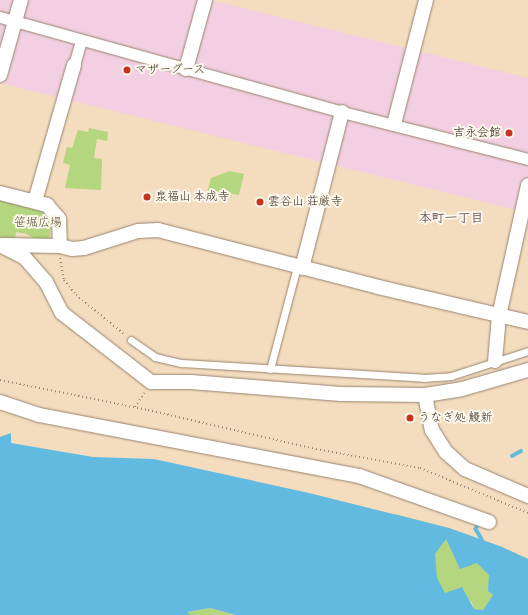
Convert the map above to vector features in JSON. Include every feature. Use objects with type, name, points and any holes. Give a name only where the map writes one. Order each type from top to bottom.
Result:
[{"type":"street","points":[[0,75],[21,0]]},
{"type":"street","points":[[186,69],[205,0]]},
{"type":"street","points":[[394,124],[426,0]]},
{"type":"street","points":[[0,17],[81,41],[342,112],[528,159]]},
{"type":"street","points":[[35,202],[81,41]]},
{"type":"street","points":[[300,267],[342,112]]},
{"type":"street","points":[[495,361],[499,316],[528,185]]},
{"type":"street","points":[[0,193],[47,205],[59,219],[60,246]]},
{"type":"street","points":[[1,245],[84,248],[138,231],[158,230],[300,267],[528,322]]},
{"type":"street","points":[[1,245],[25,258],[46,282],[62,313],[151,382],[191,382],[340,394],[425,395],[462,389],[528,370]]},
{"type":"street","points":[[425,395],[432,430],[446,452],[465,469],[528,496]]},
{"type":"street","points":[[0,402],[39,415],[359,476],[483,520]]},
{"type":"lane","points":[[270,369],[300,267]]},
{"type":"lane","points":[[131,340],[155,357],[168,361],[270,369],[424,378],[451,376],[528,351]]},
{"type":"path","points":[[60,246],[60,261],[68,285],[76,295],[131,340]]},
{"type":"path","points":[[0,380],[135,407],[316,449],[420,468],[528,513]]},
{"type":"path","points":[[135,407],[151,382]]},
{"type":"shaded area","points":[[0,0],[210,0],[528,78],[528,213],[0,83]]},
{"type":"green space","points":[[89,128],[108,132],[107,141],[97,139],[94,158],[102,159],[101,190],[65,188],[70,165],[63,163],[67,147],[72,148],[78,130],[88,132]]},
{"type":"green space","points":[[230,171],[244,174],[239,195],[232,194],[231,198],[207,193],[211,178]]},
{"type":"green space","name":"笹堀広場","points":[[0,199],[43,209],[52,219],[49,240],[40,243],[27,234],[16,232],[15,240],[0,237]]},
{"type":"green space","points":[[395,514],[449,528],[502,547],[528,559],[528,615],[474,609],[471,601],[445,593]]},
{"type":"green space","points":[[210,608],[236,615],[191,615],[187,612]]},
{"type":"water","points":[[11,433],[11,443],[93,457],[154,459],[309,493],[449,528],[502,547],[528,559],[528,615],[236,615],[210,608],[187,612],[191,615],[0,615],[0,437]],"holes":[[[446,539],[460,569],[477,563],[489,575],[488,591],[493,595],[483,610],[474,609],[462,587],[445,593],[437,578],[435,554]]]},
{"type":"waterway","points":[[512,456],[521,451]]},
{"type":"waterway","points":[[480,522],[476,529],[484,543]]},
{"type":"place","name":"マザーグース","points":[[127,70]]},
{"type":"place","name":"吉永会館","points":[[509,133]]},
{"type":"place","name":"泉福山 本成寺","points":[[147,197]]},
{"type":"place","name":"雲谷山 荘厳寺","points":[[260,202]]},
{"type":"place","name":"うなぎ処 鰻新","points":[[410,418]]},
{"type":"district","name":"本町一丁目","points":[[451,218]]}]
